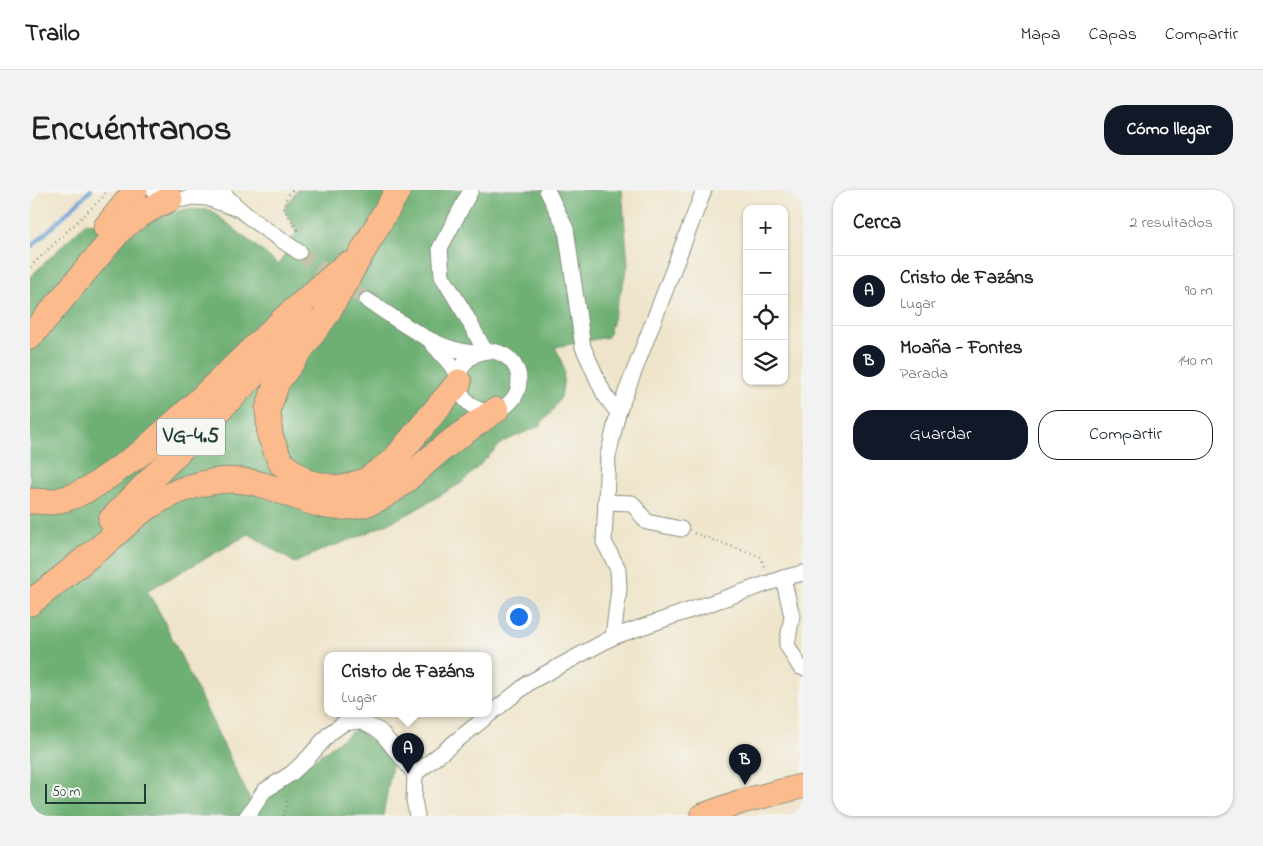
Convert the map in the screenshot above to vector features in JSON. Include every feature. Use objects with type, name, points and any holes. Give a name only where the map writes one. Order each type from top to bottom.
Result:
[{"type":"highway","points":[[30,318],[135,190]]},
{"type":"highway","name":"VG-4.5","points":[[30,603],[281,347],[346,265],[385,212],[398,190]]},
{"type":"highway","points":[[30,337],[130,221],[143,212],[180,194]]},
{"type":"highway","points":[[385,212],[326,315],[277,382],[268,409],[270,436],[281,463],[306,482],[340,488],[366,480],[394,460],[459,381]]},
{"type":"highway","points":[[30,501],[53,502],[74,496],[94,486],[141,453],[284,319],[346,265]]},
{"type":"highway","points":[[30,603],[140,513],[164,497],[209,482],[232,481],[253,482],[326,507],[342,508],[362,505],[381,498],[394,489],[438,452],[496,410]]},
{"type":"main road","points":[[702,816],[740,802],[803,786]]},
{"type":"street","points":[[221,190],[243,212],[294,249]]},
{"type":"street","points":[[471,190],[440,248],[442,276],[464,312],[482,352]]},
{"type":"street","points":[[547,190],[566,229],[583,348],[604,394],[618,413]]},
{"type":"street","points":[[613,637],[619,589],[618,570],[604,542],[608,456],[618,413],[704,190]]},
{"type":"street","points":[[180,194],[207,198],[243,212]]},
{"type":"street","points":[[367,300],[428,339],[462,352],[495,352],[505,355],[518,371],[520,380],[518,391],[513,400],[506,406],[487,411],[478,409],[470,404],[464,398],[459,381],[451,365],[428,339]]},
{"type":"street","points":[[459,381],[465,363],[482,352]]},
{"type":"street","points":[[606,502],[632,503],[648,522],[681,529]]},
{"type":"street","points":[[492,712],[530,682],[613,637],[783,578],[803,573]]},
{"type":"street","points":[[783,578],[792,616],[787,645],[800,667],[803,668]]},
{"type":"street","points":[[415,774],[486,717]]},
{"type":"street","points":[[247,816],[264,791],[298,768],[330,733],[344,723],[360,721],[380,731],[415,774],[414,800],[417,816]]},
{"type":"street","points":[[399,754],[405,784],[414,800]]},
{"type":"path","points":[[30,267],[103,197],[107,190]]},
{"type":"path","points":[[292,190],[286,198],[284,209],[297,230],[294,249]]},
{"type":"path","points":[[681,529],[761,557]]},
{"type":"path","points":[[282,779],[287,805],[283,816]]},
{"type":"green space","points":[[297,190],[622,190],[628,265],[608,337],[555,347],[564,370],[561,397],[539,426],[503,442],[463,482],[410,513],[295,563],[249,534],[147,591],[159,611],[252,804],[356,729],[393,759],[383,816],[30,816],[30,277],[86,223],[137,228],[167,214],[186,209],[211,210],[279,265],[297,231],[284,209]]},
{"type":"waterway","points":[[30,248],[91,190]]},
{"type":"tunnel","points":[[299,252],[367,300]]},
{"type":"place","name":"Cristo de Fazáns","points":[[408,774]]},
{"type":"place","name":"Moaña - Fontes","points":[[745,785]]}]
